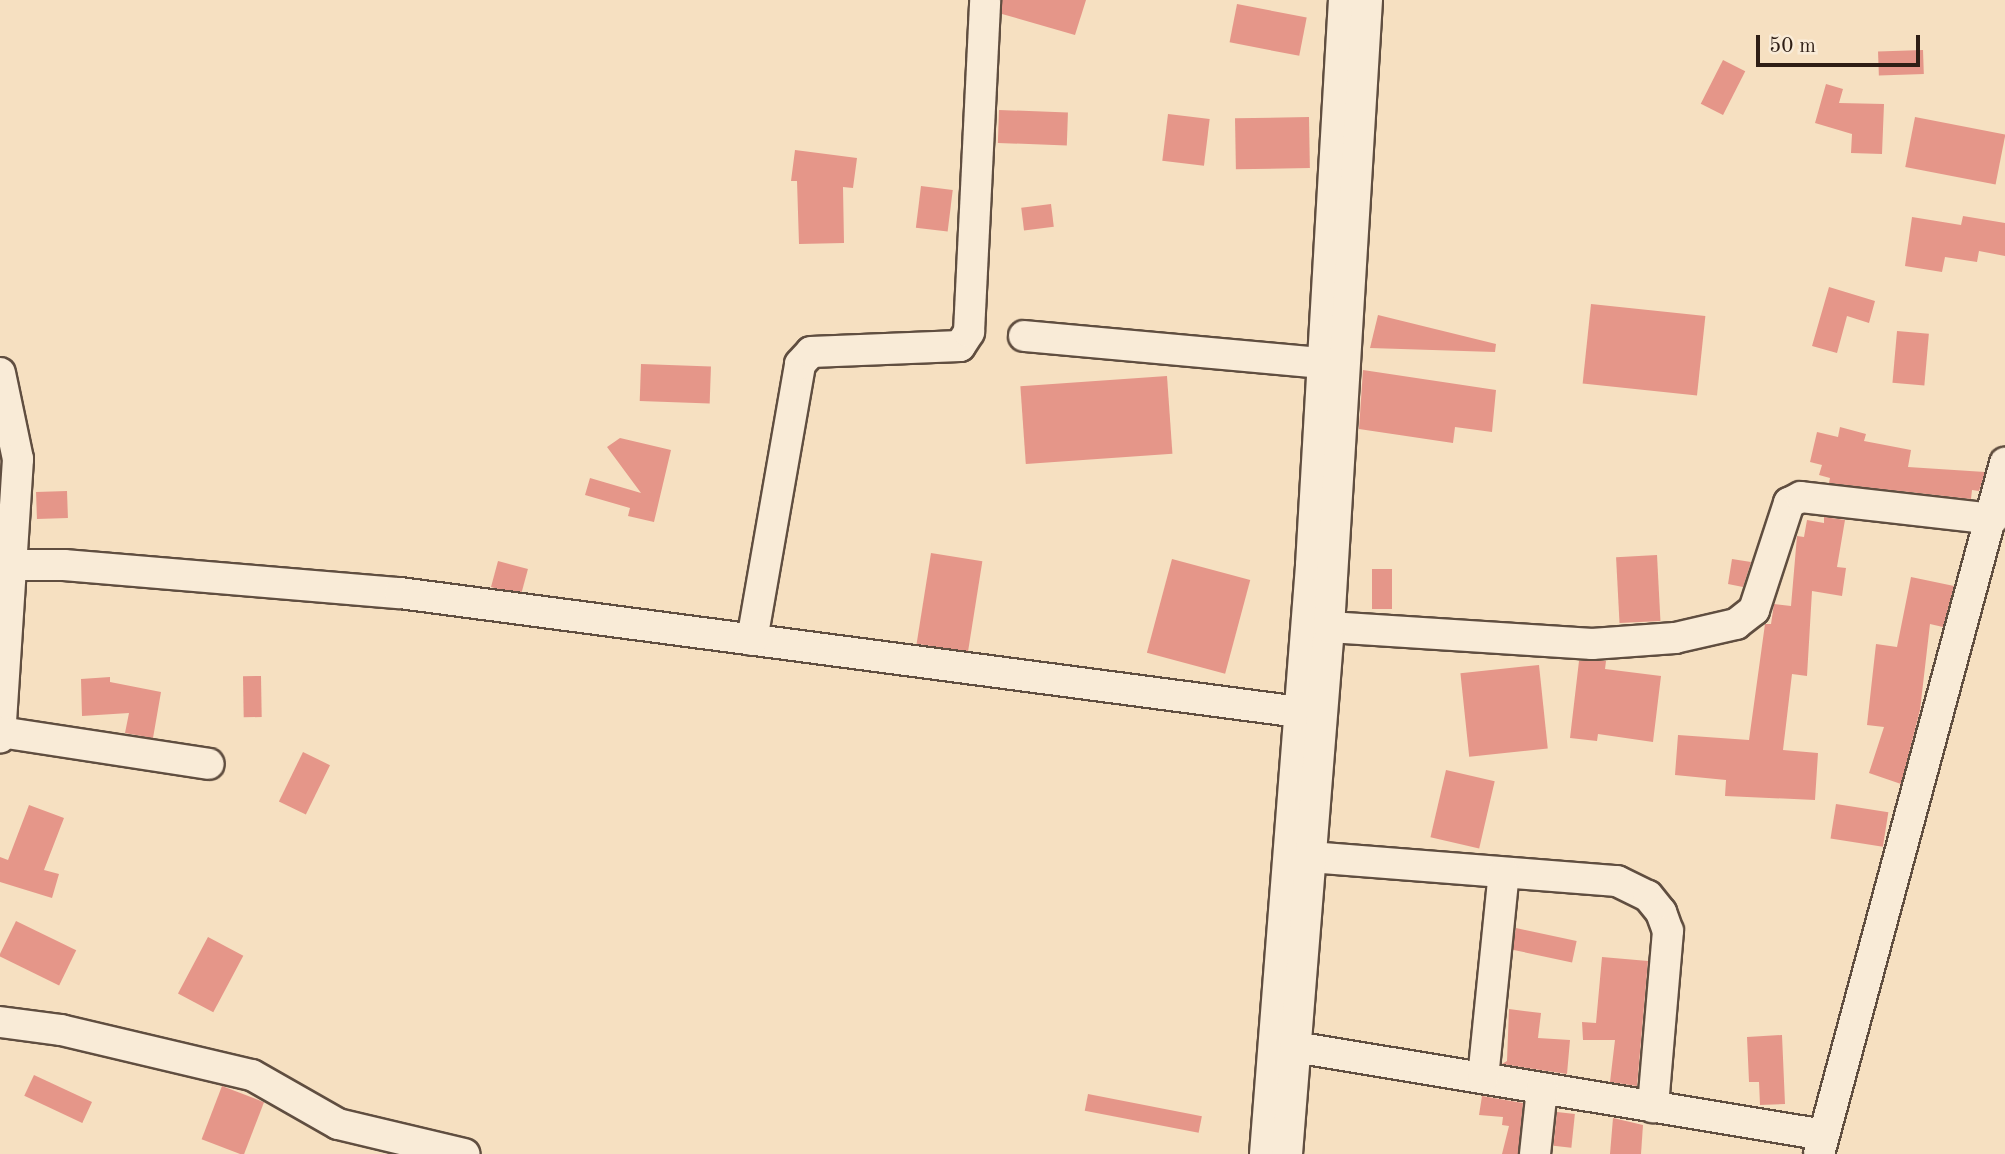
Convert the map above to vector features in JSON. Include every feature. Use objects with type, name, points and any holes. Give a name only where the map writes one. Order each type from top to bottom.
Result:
[{"type":"street","points":[[752,640],[800,364],[811,352],[960,346],[969,332],[985,0]]},
{"type":"street","points":[[1287,1154],[1329,627],[1344,0]]},
{"type":"street","points":[[1265,1154],[1299,712],[1367,0]]},
{"type":"street","points":[[1024,337],[1334,365]]},
{"type":"street","points":[[0,373],[18,459],[7,565],[0,734],[209,764]]},
{"type":"street","points":[[1295,1047],[1653,1107],[1821,1145],[1918,778],[2005,470]]},
{"type":"street","points":[[1329,627],[1591,644],[1675,638],[1736,624],[1754,610],[1789,503],[1801,497],[1993,519]]},
{"type":"street","points":[[7,565],[400,593],[1299,712]]},
{"type":"street","points":[[1310,857],[1617,881],[1633,886],[1661,912],[1668,932],[1653,1107]]},
{"type":"street","points":[[1483,1078],[1504,873]]},
{"type":"street","points":[[0,1022],[61,1030],[251,1074],[338,1124],[464,1154]]},
{"type":"street","points":[[1535,1154],[1542,1088]]},
{"type":"building","points":[[1002,0],[1086,0],[1075,35],[1002,14]]},
{"type":"building","points":[[1237,4],[1307,18],[1299,56],[1230,42]]},
{"type":"building","points":[[1923,50],[1924,74],[1879,76],[1878,52]]},
{"type":"building","points":[[1723,60],[1745,71],[1723,115],[1701,104]]},
{"type":"building","points":[[1826,84],[1843,89],[1839,103],[1884,104],[1882,154],[1851,153],[1852,134],[1815,123]]},
{"type":"building","points":[[999,110],[1068,112],[1067,145],[998,143]]},
{"type":"building","points":[[1168,114],[1210,119],[1204,166],[1162,161]]},
{"type":"building","points":[[1309,117],[1310,168],[1236,169],[1235,118]]},
{"type":"building","points":[[1915,117],[2005,134],[1996,185],[1905,167]]},
{"type":"building","points":[[795,150],[857,158],[853,188],[843,187],[844,243],[799,244],[797,181],[791,181]]},
{"type":"building","points":[[921,186],[953,190],[948,232],[916,228]]},
{"type":"building","points":[[1051,204],[1054,227],[1024,230],[1021,208]]},
{"type":"building","points":[[1963,216],[2005,223],[2005,256],[1979,251],[1977,262],[1945,257],[1942,272],[1905,266],[1912,217],[1961,225]]},
{"type":"building","points":[[1829,287],[1875,301],[1869,323],[1847,316],[1837,353],[1812,346]]},
{"type":"building","points":[[1591,304],[1705,316],[1697,396],[1583,384]]},
{"type":"building","points":[[1378,315],[1496,344],[1495,352],[1370,348]]},
{"type":"building","points":[[1897,331],[1929,334],[1924,386],[1892,383]]},
{"type":"building","points":[[641,364],[711,366],[710,403],[640,401]]},
{"type":"building","points":[[1363,370],[1496,390],[1492,432],[1455,427],[1453,443],[1359,429]]},
{"type":"building","points":[[1167,376],[1172,454],[1026,464],[1020,386]]},
{"type":"building","points":[[1840,427],[1866,434],[1864,441],[1911,450],[1908,467],[1985,472],[1979,491],[1972,490],[1971,499],[1829,483],[1830,478],[1819,475],[1822,465],[1810,462],[1817,432],[1838,437]]},
{"type":"building","points":[[620,438],[671,450],[654,522],[628,516],[630,508],[585,495],[590,478],[641,493],[607,447]]},
{"type":"building","points":[[67,491],[68,518],[37,519],[36,492]]},
{"type":"building","points":[[1824,517],[1845,520],[1837,567],[1846,568],[1842,596],[1812,591],[1807,676],[1792,674],[1783,750],[1818,753],[1815,800],[1725,796],[1726,780],[1675,775],[1678,735],[1749,740],[1765,624],[1771,624],[1774,604],[1791,606],[1797,536],[1804,537],[1807,520],[1824,523]]},
{"type":"building","points":[[931,553],[982,561],[968,652],[917,644]]},
{"type":"building","points":[[1657,555],[1660,621],[1620,623],[1616,557]]},
{"type":"building","points":[[1172,559],[1250,580],[1225,674],[1147,653]]},
{"type":"building","points":[[1732,559],[1751,562],[1743,587],[1728,584]]},
{"type":"building","points":[[498,561],[528,569],[521,595],[491,587]]},
{"type":"building","points":[[1372,569],[1392,569],[1392,609],[1372,609]]},
{"type":"building","points":[[1911,577],[1954,586],[1943,627],[1930,624],[1920,710],[1901,784],[1869,773],[1884,727],[1867,725],[1876,644],[1897,647]]},
{"type":"building","points":[[1579,661],[1606,661],[1605,669],[1661,676],[1653,742],[1598,734],[1597,741],[1570,738]]},
{"type":"building","points":[[1539,665],[1548,749],[1469,757],[1460,673]]},
{"type":"building","points":[[243,676],[261,676],[262,717],[244,717]]},
{"type":"building","points":[[110,677],[110,682],[161,692],[153,738],[125,733],[129,713],[82,716],[81,679]]},
{"type":"building","points":[[303,752],[330,765],[306,815],[279,801]]},
{"type":"building","points":[[1446,770],[1495,781],[1479,848],[1430,837]]},
{"type":"building","points":[[1836,804],[1888,812],[1883,847],[1831,839]]},
{"type":"building","points":[[29,805],[64,818],[44,870],[59,874],[52,898],[0,882],[0,857],[8,860]]},
{"type":"building","points":[[16,921],[76,950],[59,985],[0,957]]},
{"type":"building","points":[[1516,928],[1577,941],[1572,962],[1511,950]]},
{"type":"building","points":[[208,937],[243,956],[213,1012],[178,994]]},
{"type":"building","points":[[1602,957],[1648,961],[1637,1086],[1610,1082],[1615,1040],[1583,1040],[1582,1022],[1596,1023]]},
{"type":"building","points":[[1509,1009],[1541,1013],[1538,1038],[1570,1040],[1567,1074],[1502,1064],[1507,1061]]},
{"type":"building","points":[[1782,1035],[1785,1104],[1760,1105],[1759,1082],[1749,1082],[1747,1037]]},
{"type":"building","points":[[34,1075],[92,1102],[82,1123],[24,1096]]},
{"type":"building","points":[[222,1086],[264,1102],[244,1154],[202,1139]]},
{"type":"building","points":[[1088,1094],[1202,1116],[1199,1133],[1085,1111]]},
{"type":"building","points":[[1482,1096],[1523,1103],[1518,1154],[1502,1154],[1509,1126],[1502,1125],[1503,1117],[1479,1115]]},
{"type":"building","points":[[1557,1112],[1575,1114],[1571,1148],[1553,1146]]},
{"type":"building","points":[[1613,1118],[1643,1125],[1641,1154],[1610,1154]]}]
